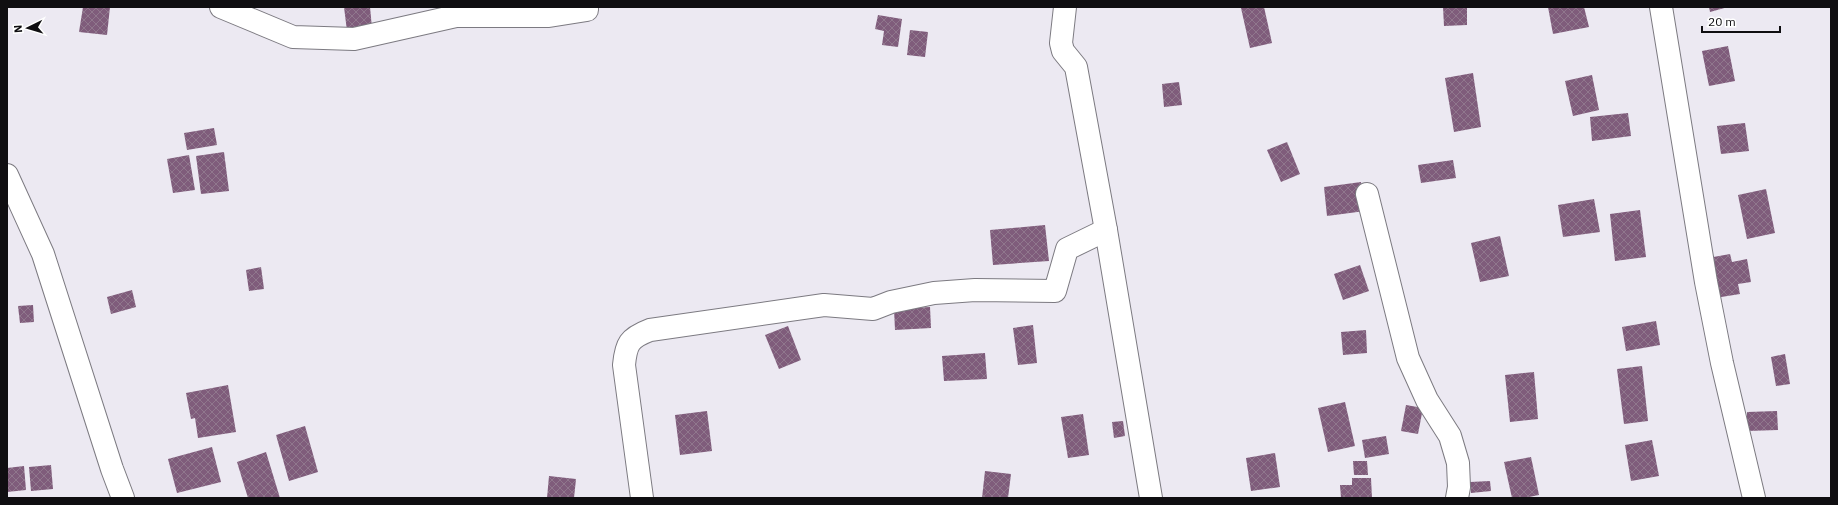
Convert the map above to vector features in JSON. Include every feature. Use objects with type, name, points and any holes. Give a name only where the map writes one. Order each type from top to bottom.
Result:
[{"type":"street","points":[[221,7],[293,37],[354,39],[456,16],[549,16],[588,10],[587,7]]},
{"type":"street","points":[[1065,7],[1061,43],[1063,51],[1076,67],[1106,230],[1151,498]]},
{"type":"street","points":[[1661,7],[1706,282],[1722,363],[1754,498]]},
{"type":"street","points":[[7,175],[43,254],[112,470],[123,498]]},
{"type":"street","points":[[1367,194],[1408,358],[1427,400],[1450,436],[1458,463],[1459,487],[1457,498]]},
{"type":"street","points":[[642,498],[624,365],[626,348],[635,336],[650,330],[824,305],[873,309],[891,302],[934,293],[975,290],[1055,291],[1066,249],[1106,230]]},
{"type":"building","points":[[83,7],[110,7],[107,35],[79,32]]},
{"type":"building","points":[[344,7],[370,7],[372,28],[347,31]]},
{"type":"building","points":[[1264,7],[1272,43],[1250,48],[1241,8]]},
{"type":"building","points":[[1443,7],[1467,7],[1467,25],[1444,26]]},
{"type":"building","points":[[1548,7],[1584,7],[1589,27],[1553,34]]},
{"type":"building","points":[[1709,7],[1728,7],[1710,12]]},
{"type":"building","points":[[878,15],[902,19],[898,47],[882,45],[884,31],[875,29]]},
{"type":"building","points":[[910,30],[928,32],[925,57],[907,55]]},
{"type":"building","points":[[1728,46],[1735,81],[1709,86],[1702,51]]},
{"type":"building","points":[[1473,73],[1481,127],[1454,132],[1445,78]]},
{"type":"building","points":[[1592,75],[1599,110],[1573,116],[1565,81]]},
{"type":"building","points":[[1179,82],[1182,105],[1164,107],[1162,84]]},
{"type":"building","points":[[1628,113],[1631,136],[1592,141],[1590,117]]},
{"type":"building","points":[[1745,123],[1749,151],[1721,154],[1717,126]]},
{"type":"building","points":[[214,128],[217,145],[187,150],[184,133]]},
{"type":"building","points":[[1287,142],[1300,174],[1281,182],[1267,150]]},
{"type":"building","points":[[224,152],[229,191],[201,194],[196,156]]},
{"type":"building","points":[[189,155],[195,190],[173,193],[167,159]]},
{"type":"building","points":[[1453,160],[1456,178],[1421,183],[1418,165]]},
{"type":"building","points":[[1361,182],[1365,211],[1327,216],[1324,187]]},
{"type":"building","points":[[1766,189],[1775,233],[1747,239],[1738,195]]},
{"type":"building","points":[[1594,199],[1600,232],[1563,237],[1558,205]]},
{"type":"building","points":[[1640,210],[1646,257],[1615,261],[1610,214]]},
{"type":"building","points":[[1045,225],[1049,261],[993,265],[990,230]]},
{"type":"building","points":[[1500,236],[1509,276],[1480,282],[1471,243]]},
{"type":"building","points":[[1730,254],[1732,262],[1747,259],[1751,282],[1738,284],[1740,294],[1715,298],[1708,258]]},
{"type":"building","points":[[1360,265],[1369,291],[1343,300],[1334,274]]},
{"type":"building","points":[[261,267],[264,289],[249,291],[246,270]]},
{"type":"building","points":[[132,290],[136,307],[111,314],[107,297]]},
{"type":"building","points":[[33,305],[34,322],[20,323],[18,306]]},
{"type":"building","points":[[930,307],[931,328],[895,330],[894,309]]},
{"type":"building","points":[[1656,321],[1660,345],[1626,351],[1622,327]]},
{"type":"building","points":[[1033,325],[1037,363],[1018,365],[1013,328]]},
{"type":"building","points":[[788,326],[801,360],[779,369],[765,335]]},
{"type":"building","points":[[1366,330],[1367,353],[1343,355],[1341,332]]},
{"type":"building","points":[[985,353],[987,379],[944,381],[942,356]]},
{"type":"building","points":[[1785,354],[1790,384],[1776,386],[1771,357]]},
{"type":"building","points":[[1642,366],[1648,421],[1624,424],[1617,369]]},
{"type":"building","points":[[1534,372],[1538,419],[1510,422],[1505,375]]},
{"type":"building","points":[[228,385],[236,432],[198,438],[195,418],[191,419],[186,393]]},
{"type":"building","points":[[1345,402],[1355,446],[1328,452],[1318,408]]},
{"type":"building","points":[[1406,405],[1423,408],[1418,434],[1401,431]]},
{"type":"building","points":[[707,411],[712,451],[680,455],[675,415]]},
{"type":"building","points":[[1777,411],[1778,430],[1747,431],[1747,412]]},
{"type":"building","points":[[1083,414],[1089,455],[1068,458],[1061,417]]},
{"type":"building","points":[[1123,421],[1125,436],[1114,438],[1112,422]]},
{"type":"building","points":[[305,426],[318,472],[289,481],[276,435]]},
{"type":"building","points":[[1386,436],[1389,454],[1365,458],[1362,440]]},
{"type":"building","points":[[1652,440],[1659,476],[1631,481],[1625,445]]},
{"type":"building","points":[[212,447],[221,482],[177,493],[168,459]]},
{"type":"building","points":[[266,452],[280,498],[248,498],[237,462]]},
{"type":"building","points":[[1275,453],[1280,487],[1251,491],[1246,458]]},
{"type":"building","points":[[1531,457],[1539,495],[1524,498],[1512,498],[1504,462]]},
{"type":"building","points":[[1353,461],[1367,461],[1368,475],[1354,475]]},
{"type":"building","points":[[51,465],[53,489],[31,491],[29,467]]},
{"type":"building","points":[[24,466],[26,490],[7,492],[7,468]]},
{"type":"building","points":[[985,471],[1011,474],[1008,498],[982,498]]},
{"type":"building","points":[[549,476],[576,479],[574,498],[547,498]]},
{"type":"building","points":[[1352,478],[1371,478],[1372,498],[1341,498],[1340,485],[1352,485]]},
{"type":"building","points":[[1490,481],[1491,491],[1471,493],[1470,482]]}]
